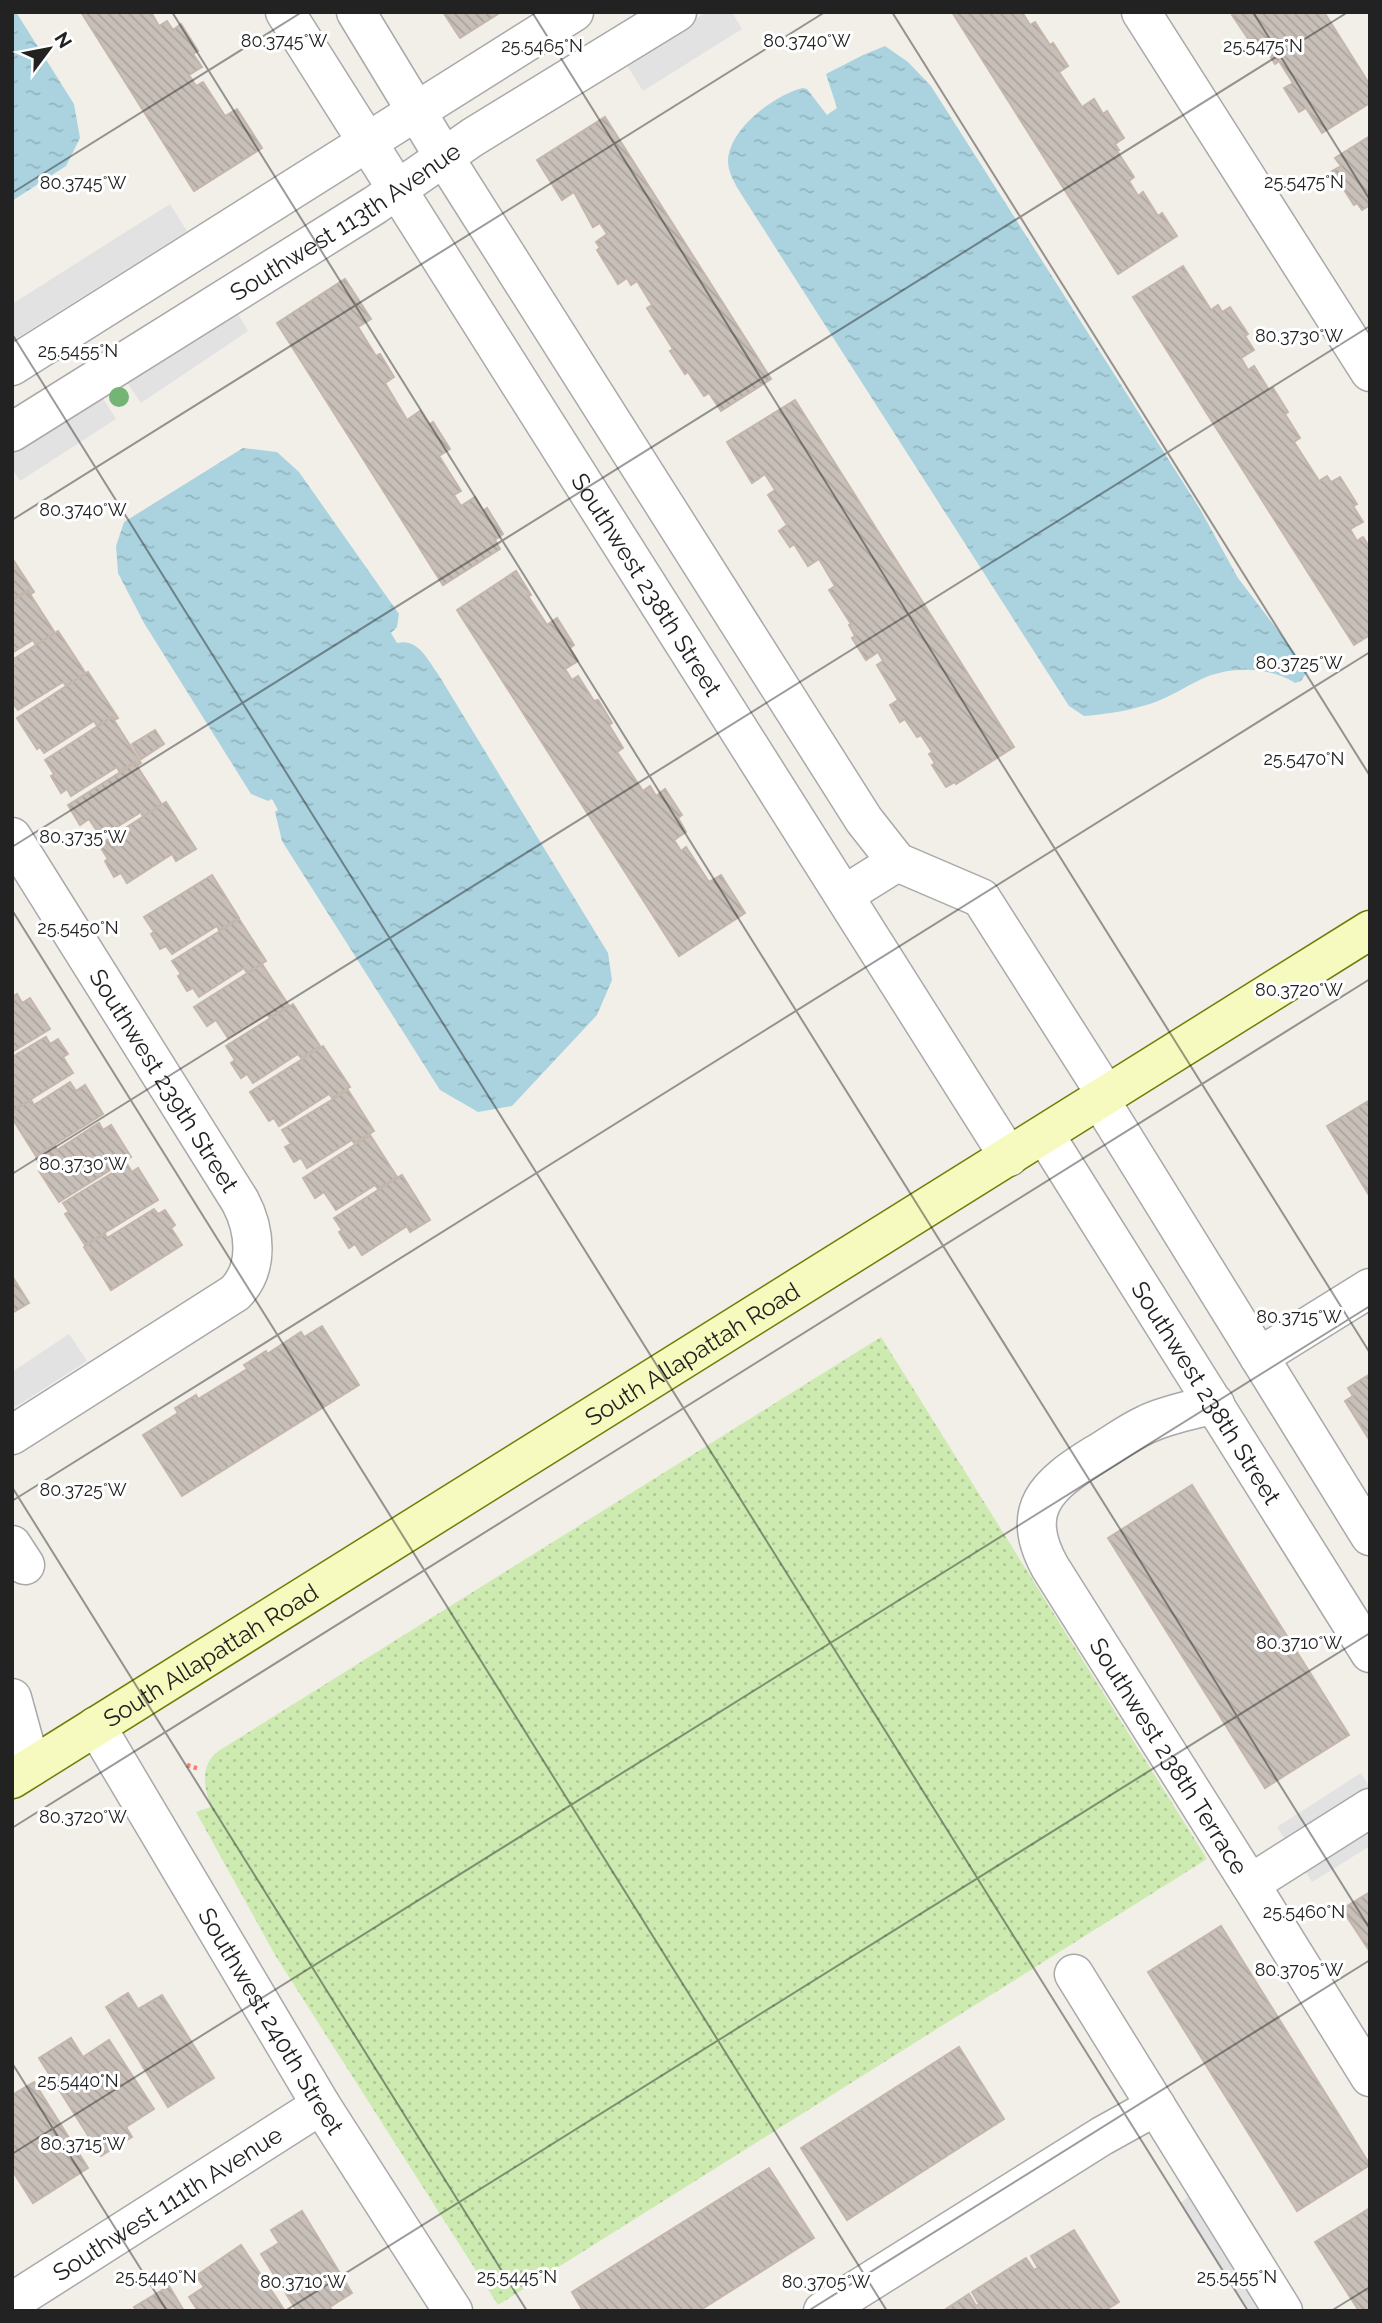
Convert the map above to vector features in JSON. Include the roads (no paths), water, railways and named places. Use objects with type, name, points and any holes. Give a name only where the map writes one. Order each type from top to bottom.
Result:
[{"type":"main road","name":"South Allapattah Road","points":[[22,1773],[1370,930]]},
{"type":"street","name":"Southwest 238th Street","points":[[285,12],[1009,1157]]},
{"type":"street","points":[[356,12],[444,158],[864,820],[897,862],[981,898],[1370,1536]]},
{"type":"street","points":[[12,366],[574,12]]},
{"type":"street","name":"Southwest 113th Avenue","points":[[12,432],[677,12]]},
{"type":"street","points":[[1141,12],[1370,372]]},
{"type":"street","name":"Southwest 239th Street","points":[[12,837],[240,1200],[251,1227],[252,1258],[245,1283],[235,1293],[12,1435]]},
{"type":"street","points":[[844,895],[897,862]]},
{"type":"street","name":"Southwest 238th Street","points":[[1045,1135],[1370,1653]]},
{"type":"street","points":[[1259,1357],[1370,1288]]},
{"type":"street","name":"Southwest 238th Terrace","points":[[1214,1404],[1159,1419],[1141,1427],[1064,1474],[1052,1485],[1044,1500],[1038,1514],[1037,1530],[1044,1557],[1370,2077]]},
{"type":"street","points":[[12,1698],[22,1773]]},
{"type":"street","name":"Southwest 240th Street","points":[[96,1726],[321,2105],[453,2311]]},
{"type":"street","points":[[1250,1884],[1370,1808]]},
{"type":"street","points":[[1074,1973],[1283,2311]]},
{"type":"street","name":"Southwest 111th Avenue","points":[[12,2302],[321,2105]]},
{"type":"street","points":[[823,2311],[1091,2143],[1156,2106]]},
{"type":"water","points":[[12,12],[16,12],[74,104],[80,138],[66,166],[12,201]]},
{"type":"water","points":[[885,46],[908,62],[931,86],[1200,509],[1238,578],[1305,666],[1307,672],[1301,681],[1295,683],[1263,671],[1228,671],[1206,677],[1158,701],[1131,709],[1084,716],[1069,706],[741,194],[729,167],[730,149],[736,137],[755,115],[779,98],[803,88],[807,89],[827,115],[837,108],[826,74]]},
{"type":"water","points":[[243,448],[277,452],[299,472],[399,614],[397,627],[391,633],[397,643],[411,644],[426,656],[608,953],[612,980],[597,1015],[512,1106],[478,1112],[440,1090],[282,841],[275,812],[278,810],[272,799],[268,801],[251,794],[144,623],[118,573],[116,546],[124,522]]}]
